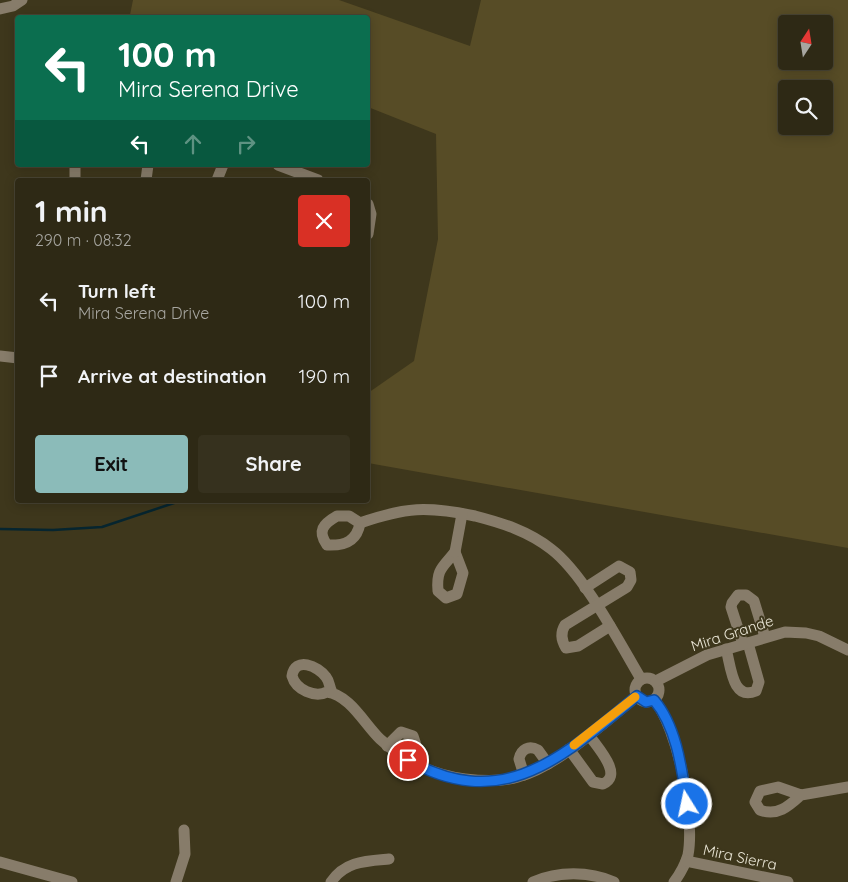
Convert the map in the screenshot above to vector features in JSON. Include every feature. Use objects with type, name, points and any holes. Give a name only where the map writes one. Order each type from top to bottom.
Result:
[{"type":"street","points":[[0,9],[13,6],[22,0]]},
{"type":"street","points":[[282,167],[300,177]]},
{"type":"street","points":[[0,356],[15,358]]},
{"type":"street","points":[[360,523],[390,512],[416,508],[462,514],[506,524],[529,535],[551,549],[585,588],[641,679]]},
{"type":"street","points":[[455,552],[462,514]]},
{"type":"street","points":[[585,588],[619,566],[630,572],[631,580],[627,587],[565,625],[561,631],[562,642],[566,648],[578,646],[610,626]]},
{"type":"street","points":[[726,649],[737,688],[744,694],[749,694],[756,691],[759,682],[732,607],[732,602],[738,595],[746,595],[754,601],[765,637]]},
{"type":"street","name":"Mira Grande","points":[[656,681],[693,660],[785,632],[806,632],[848,650]]},
{"type":"street","points":[[649,678],[656,681],[659,693],[654,700],[646,702],[637,696],[636,685],[641,679],[649,678]]},
{"type":"street","points":[[332,692],[353,708],[387,746],[408,760],[430,771],[457,778],[491,780],[524,775],[548,764],[589,735],[637,696]]},
{"type":"street","points":[[654,700],[662,709],[671,730],[685,791],[689,827],[686,860],[674,882]]},
{"type":"street","points":[[387,746],[402,732],[413,736],[416,745],[408,760]]},
{"type":"street","points":[[569,749],[593,782],[602,784],[607,782],[611,779],[612,769],[589,735]]},
{"type":"street","points":[[524,775],[519,759],[524,749],[529,747],[538,750],[548,764]]},
{"type":"street","points":[[801,795],[790,807],[768,812],[757,806],[755,799],[762,790],[778,787],[801,795],[848,787]]},
{"type":"street","points":[[176,882],[185,854],[184,830]]},
{"type":"street","points":[[331,882],[344,868],[352,864],[389,859]]},
{"type":"street","name":"Mira Sierra","points":[[686,860],[788,882]]},
{"type":"street","points":[[0,862],[56,880],[72,882]]},
{"type":"street","points":[[533,882],[567,874],[580,874],[614,882]]},
{"type":"shaded area","points":[[133,0],[339,0],[470,46],[481,0],[848,0],[848,548],[370,463],[370,392],[414,361],[438,239],[436,134],[370,108],[370,15],[130,15]]},
{"type":"waterway","points":[[0,529],[53,530],[102,527],[174,503]]},
{"type":"slow traffic","points":[[574,745],[635,697]]},
{"type":"route","points":[[408,760],[430,771],[457,778],[503,780],[517,777],[548,764],[589,735],[637,696],[646,702],[654,700],[666,717],[671,730],[687,804]]}]
